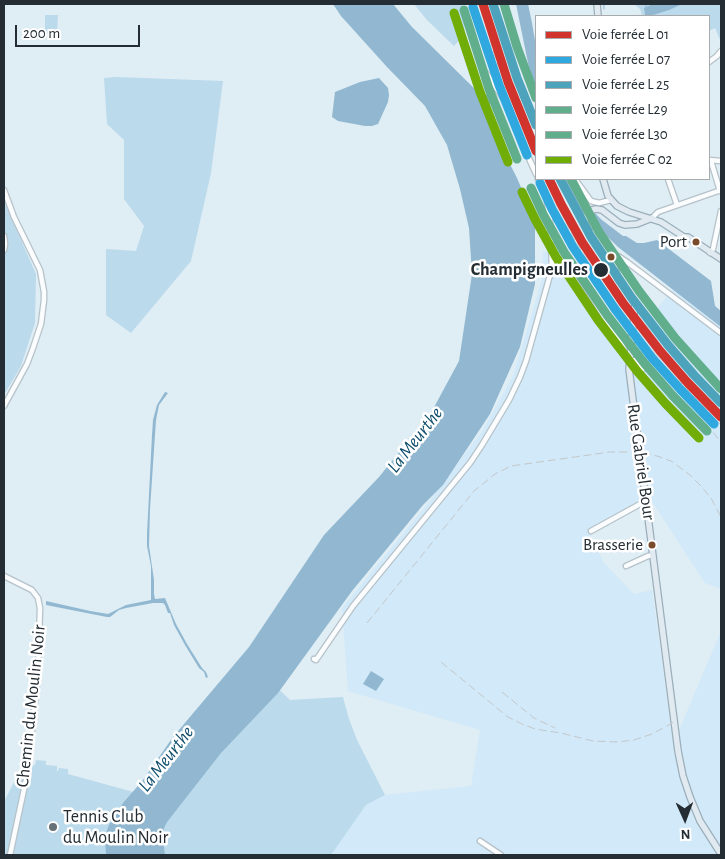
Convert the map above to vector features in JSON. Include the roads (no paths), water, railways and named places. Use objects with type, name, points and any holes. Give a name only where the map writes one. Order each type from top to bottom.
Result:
[{"type":"main road","points":[[603,180],[607,194],[620,208],[661,222],[684,237],[688,237],[721,260]]},
{"type":"main road","name":"Rue Gabriel Bour","points":[[630,225],[621,224],[598,209],[593,210],[585,218],[588,231],[604,243],[611,256],[618,279],[635,304],[629,374],[677,742],[683,776],[690,797],[700,820],[721,854]]},
{"type":"main road","points":[[630,225],[636,214]]},
{"type":"main road","points":[[630,225],[640,224],[652,218]]},
{"type":"street","points":[[487,74],[505,101],[535,172]]},
{"type":"street","points":[[652,218],[658,212],[721,190],[710,161],[721,161]]},
{"type":"street","points":[[314,659],[316,660],[352,606],[470,463],[509,400],[523,369],[552,268],[550,220],[546,196],[538,180]]},
{"type":"street","points":[[576,180],[591,202],[599,203],[611,200]]},
{"type":"street","points":[[668,180],[676,205]]},
{"type":"street","points":[[4,190],[11,210],[40,270],[44,300],[41,324],[33,348],[4,406]]},
{"type":"street","points":[[710,253],[721,211]]},
{"type":"street","points":[[4,236],[4,250]]},
{"type":"street","points":[[611,256],[618,256],[627,262],[721,333]]},
{"type":"street","points":[[553,260],[565,260],[571,264],[618,338],[629,359],[637,361],[643,369]]},
{"type":"street","points":[[618,338],[631,341]]},
{"type":"street","points":[[621,343],[626,344],[631,341]]},
{"type":"street","points":[[591,531],[647,503]]},
{"type":"street","points":[[626,566],[653,555]]},
{"type":"street","name":"Chemin du Moulin Noir","points":[[4,576],[32,590],[38,598],[40,608],[38,674],[31,739],[26,780],[10,855]]},
{"type":"street","points":[[480,841],[501,855]]},
{"type":"water","name":"La Meurthe","points":[[333,4],[393,4],[412,27],[484,98],[487,94],[491,100],[487,119],[517,178],[535,220],[535,284],[520,347],[490,414],[443,485],[423,505],[352,591],[278,693],[221,753],[167,822],[164,828],[163,840],[165,855],[106,855],[105,836],[109,825],[123,803],[143,780],[173,737],[249,647],[324,535],[379,477],[432,411],[459,361],[472,274],[469,228],[447,145],[425,106],[341,16]]},
{"type":"water","points":[[516,4],[528,4],[532,23],[535,40],[535,97]]},
{"type":"water","points":[[653,4],[682,4],[653,15],[645,15],[644,8]]},
{"type":"water","points":[[379,78],[388,88],[389,95],[388,102],[378,124],[365,126],[338,121],[332,117],[335,92],[360,82]]},
{"type":"water","points":[[559,180],[571,180],[588,206],[602,220],[623,236],[637,243],[657,240],[711,281],[715,306],[721,311],[721,327],[618,247],[575,207]]},
{"type":"water","points":[[165,392],[168,393],[159,405],[156,420],[150,509],[149,546],[154,594],[155,599],[165,598],[187,644],[206,672],[208,677],[206,678],[204,672],[199,668],[185,645],[170,613],[168,613],[163,603],[126,608],[119,610],[110,617],[46,605],[46,601],[108,614],[126,605],[151,600],[151,566],[147,534],[153,420],[157,405]]},
{"type":"water","points":[[371,671],[384,679],[376,691],[363,684]]},
{"type":"waterway","points":[[604,4],[604,9]]},
{"type":"railway","points":[[483,4],[495,57],[535,157]]},
{"type":"railway","points":[[545,180],[573,237],[616,305],[662,363],[721,425]]},
{"type":"railway","points":[[683,395],[721,442]]},
{"type":"railway","points":[[367,623],[474,491],[495,474],[511,466],[610,452],[640,452],[654,455],[671,461],[690,475],[711,498],[721,517]]},
{"type":"railway","points":[[441,662],[508,717],[535,729],[593,741],[618,742],[634,740],[652,734],[674,722]]},
{"type":"railway","points":[[502,692],[534,718],[555,728]]},
{"type":"rail line","name":"L30","points":[[504,4],[517,47],[535,95]]},
{"type":"rail line","name":"L29","points":[[464,10],[489,89],[517,159]]},
{"type":"rail line","name":"L30","points":[[572,180],[599,232],[639,291],[675,338],[721,389]]},
{"type":"rail line","name":"L29","points":[[531,188],[564,252],[607,315],[645,364],[707,431]]},
{"type":"place","name":"Port","points":[[696,242]]},
{"type":"place","name":"Champigneulles","points":[[601,270]]},
{"type":"place","name":"Brasserie","points":[[652,545]]},
{"type":"place","name":"Tennis Club du Moulin Noir","points":[[53,827]]}]
